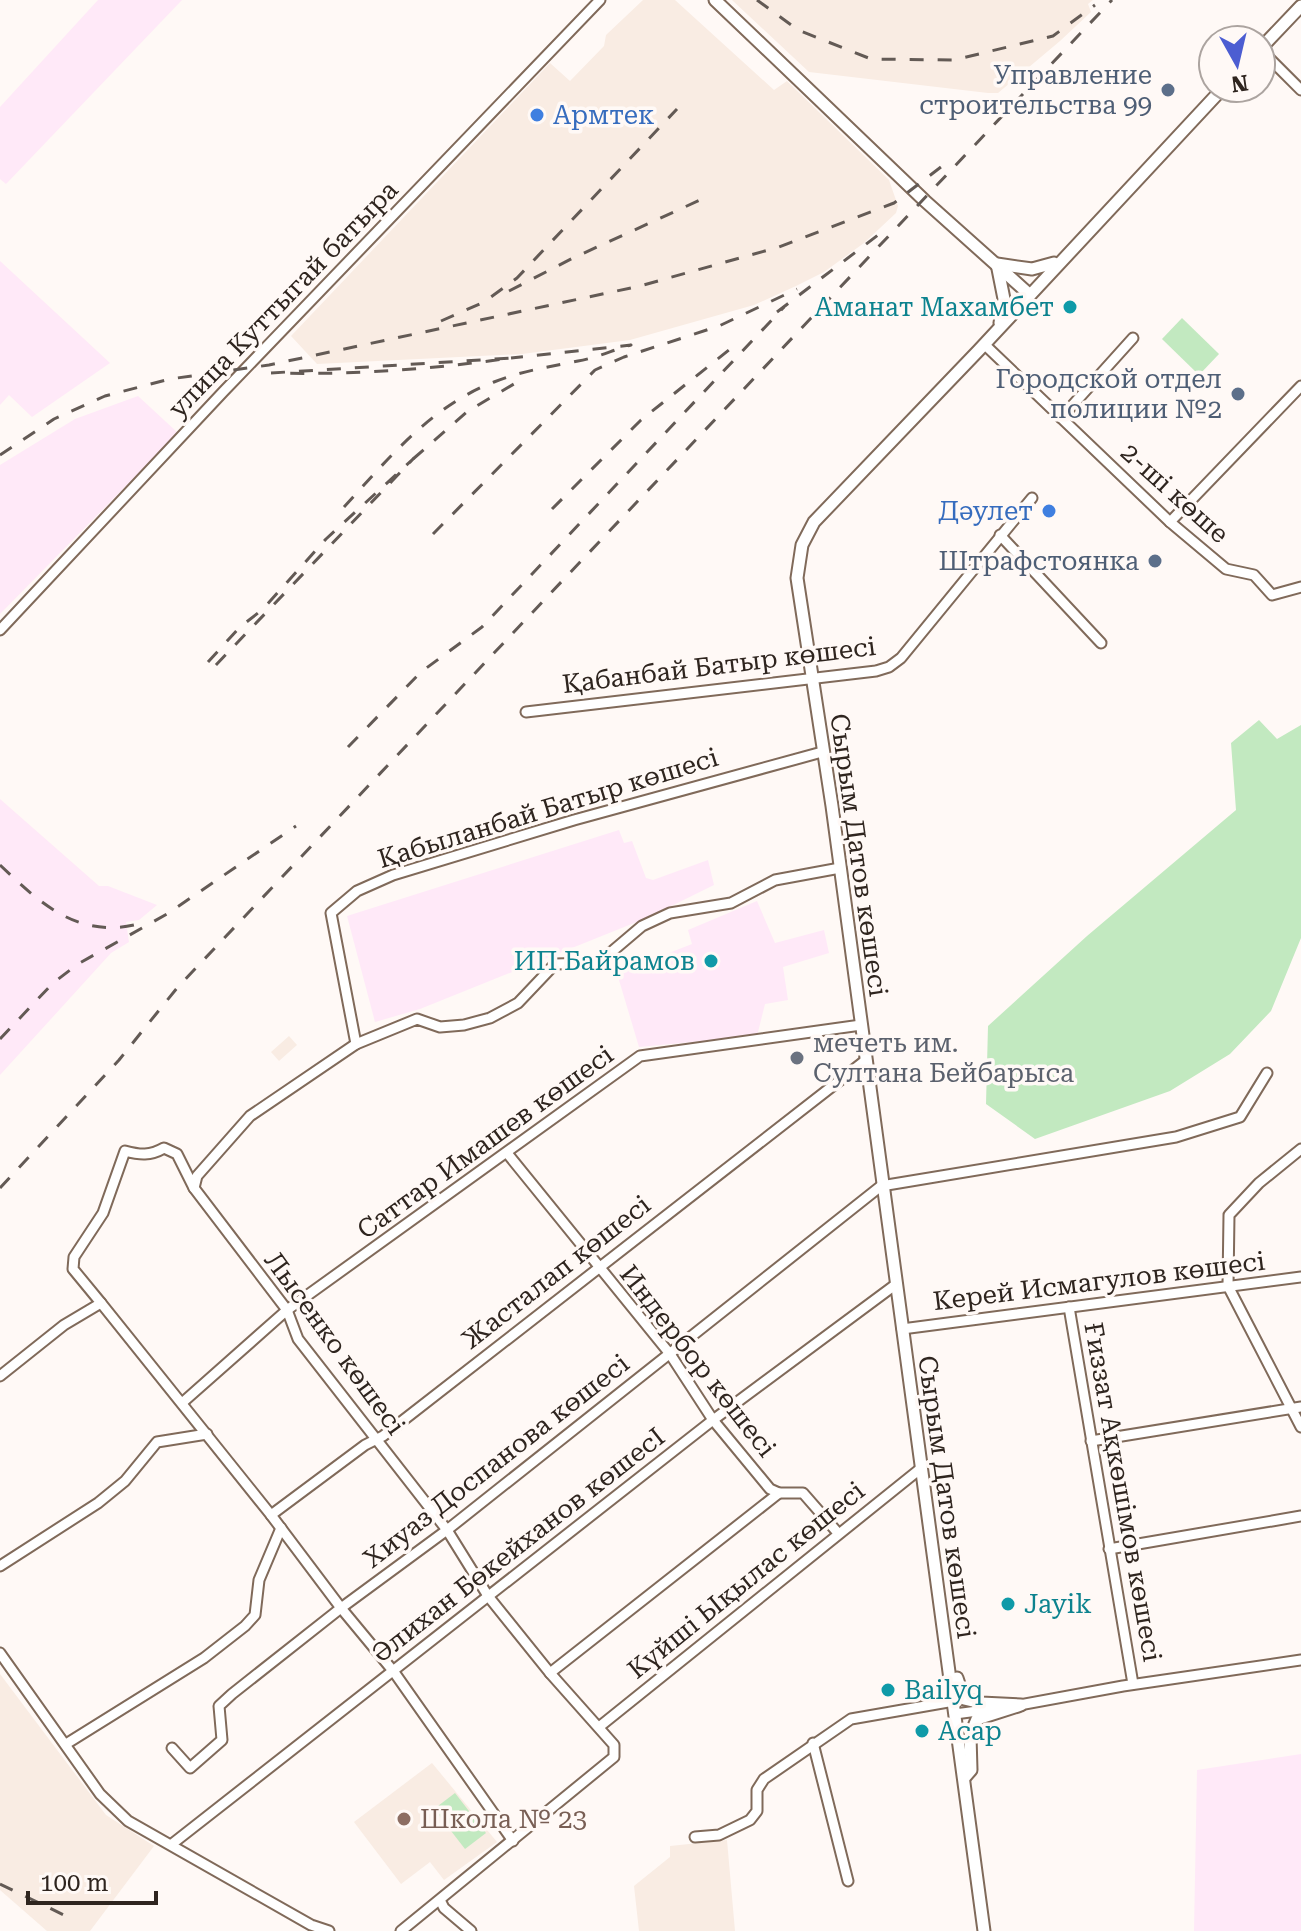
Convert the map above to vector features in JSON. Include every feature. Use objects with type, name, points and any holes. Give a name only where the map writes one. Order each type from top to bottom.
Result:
[{"type":"main road","points":[[715,0],[925,201],[1029,294]]},
{"type":"main road","points":[[1277,32],[1301,6]]},
{"type":"main road","name":"Сырым Датов көшесі","points":[[984,1931],[840,868],[797,578],[802,545],[814,522],[1208,104]]},
{"type":"main road","points":[[997,264],[1032,269],[1059,262]]},
{"type":"main road","points":[[997,264],[1004,299],[998,329]]},
{"type":"main road","points":[[945,1646],[955,1658],[958,1687],[964,1699],[1021,1705]]},
{"type":"main road","points":[[964,1778],[971,1770],[970,1736],[977,1719],[1021,1705]]},
{"type":"street","name":"улица Куттыгай батыра","points":[[0,630],[232,382],[600,0]]},
{"type":"street","points":[[1277,65],[1301,90]]},
{"type":"street","points":[[1061,418],[1133,338]]},
{"type":"street","name":"2-ші көше","points":[[984,344],[1170,522],[1226,569],[1254,575],[1272,595],[1301,587]]},
{"type":"street","points":[[1170,522],[1301,386]]},
{"type":"street","name":"Қабанбай Батыр көшесі","points":[[526,712],[889,667],[901,658],[1032,498]]},
{"type":"street","points":[[1000,535],[1101,643]]},
{"type":"street","name":"Қабыланбай Батыр көшесі","points":[[356,1044],[331,913],[357,891],[393,875],[574,820],[822,752]]},
{"type":"street","points":[[194,1188],[197,1176],[250,1116],[356,1044],[417,1019],[440,1027],[490,1018],[518,1003],[555,964],[591,963],[609,954],[642,926],[670,913],[731,903],[775,880],[840,868]]},
{"type":"street","name":"Саттар Имашев көшесі","points":[[182,1403],[287,1310],[640,1056],[861,1025]]},
{"type":"street","name":"Жасталап көшесі","points":[[271,1515],[376,1440],[866,1060]]},
{"type":"street","points":[[881,1186],[1176,1137],[1240,1117],[1267,1073]]},
{"type":"street","points":[[194,1188],[177,1154],[164,1148],[154,1154],[125,1151],[103,1213],[74,1257],[73,1269],[394,1672],[513,1841],[401,1931]]},
{"type":"street","points":[[1301,1149],[1259,1183],[1229,1215],[1228,1286],[1296,1408],[1301,1427]]},
{"type":"street","name":"Индербор көшесі","points":[[507,1153],[670,1354],[713,1420],[770,1489],[779,1493],[803,1493],[838,1533]]},
{"type":"street","name":"Хиуаз Доспанова көшесі","points":[[172,1748],[190,1768],[222,1740],[219,1706],[341,1608],[447,1530],[881,1186]]},
{"type":"street","name":"Лысенко көшесі","points":[[194,1188],[287,1310],[298,1339],[447,1530],[488,1596],[614,1745],[614,1757],[513,1841]]},
{"type":"street","name":"Керей Исмагулов көшесі","points":[[902,1329],[1301,1277]]},
{"type":"street","name":"Әлихан Бөкейханов көшесI","points":[[172,1844],[713,1420],[895,1285]]},
{"type":"street","points":[[0,1376],[64,1325],[101,1303]]},
{"type":"street","name":"Ғиззат Ақкөшімов көшесi","points":[[1069,1307],[1133,1684]]},
{"type":"street","points":[[1091,1441],[1296,1408]]},
{"type":"street","points":[[0,1566],[98,1503],[125,1481],[157,1442],[207,1434]]},
{"type":"street","name":"Күйші Ықылас көшесі","points":[[599,1727],[920,1469]]},
{"type":"street","points":[[550,1673],[779,1493]]},
{"type":"street","points":[[1109,1549],[1301,1516]]},
{"type":"street","points":[[66,1744],[204,1658],[245,1626],[255,1615],[259,1580],[281,1528]]},
{"type":"street","points":[[0,1653],[100,1794],[128,1821],[311,1925],[329,1931]]},
{"type":"street","points":[[695,1837],[719,1835],[750,1820],[757,1811],[757,1790],[764,1779],[851,1719],[954,1708],[1021,1705],[1133,1684],[1301,1660]]},
{"type":"street","points":[[813,1743],[848,1881]]},
{"type":"street","points":[[440,1900],[444,1908],[471,1931]]},
{"type":"shaded area","points":[[98,0],[182,0],[6,184],[0,179],[0,107]]},
{"type":"shaded area","points":[[643,0],[675,0],[774,90],[787,81],[889,180],[898,206],[896,213],[864,243],[824,272],[796,286],[754,305],[630,340],[522,354],[317,364],[291,336],[550,63],[570,81],[604,46],[606,35]]},
{"type":"shaded area","points":[[732,0],[1093,0],[1088,4],[1091,12],[1060,41],[998,93],[988,93],[809,72]]},
{"type":"shaded area","points":[[0,261],[110,363],[32,417],[9,395],[0,405]]},
{"type":"shaded area","points":[[138,396],[178,433],[0,614],[0,465],[75,419]]},
{"type":"shaded area","points":[[0,799],[99,886],[108,886],[157,905],[139,920],[126,922],[129,942],[111,953],[0,1075]]},
{"type":"shaded area","points":[[619,830],[624,843],[632,841],[646,878],[653,880],[708,860],[714,885],[649,917],[420,1009],[375,1022],[347,916]]},
{"type":"shaded area","points":[[757,901],[775,943],[824,930],[829,953],[783,967],[788,1000],[765,1004],[757,1036],[639,1047],[616,970],[641,964],[692,944],[688,930]]},
{"type":"shaded area","points":[[289,1036],[297,1045],[279,1061],[271,1052]]},
{"type":"shaded area","points":[[0,1674],[106,1815],[154,1846],[90,1931],[47,1931],[0,1890]]},
{"type":"shaded area","points":[[1301,1754],[1301,1931],[1194,1931],[1197,1770]]},
{"type":"shaded area","points":[[432,1763],[497,1842],[444,1880],[430,1862],[401,1884],[354,1822]]},
{"type":"shaded area","points":[[727,1840],[735,1931],[639,1931],[634,1886],[670,1857],[670,1846]]},
{"type":"green space","points":[[1182,318],[1219,354],[1199,375],[1162,339]]},
{"type":"green space","points":[[1259,720],[1277,739],[1301,725],[1301,938],[1271,1011],[1230,1054],[1170,1091],[1035,1139],[986,1104],[988,1026],[1087,936],[1236,810],[1231,743]]},
{"type":"green space","points":[[455,1793],[486,1833],[465,1849],[434,1809]]},
{"type":"railway","points":[[757,0],[798,30],[871,59],[954,60],[1053,36],[1095,5]]},
{"type":"railway","points":[[0,1188],[119,1060],[177,988],[1112,0]]},
{"type":"railway","points":[[441,321],[484,302],[517,278],[677,109]]},
{"type":"railway","points":[[0,455],[54,419],[105,396],[170,379],[269,365],[640,286],[779,247],[894,203],[950,160]]},
{"type":"railway","points":[[509,291],[711,195]]},
{"type":"railway","points":[[777,312],[882,232]]},
{"type":"railway","points":[[433,534],[595,370],[624,357],[719,326],[797,289]]},
{"type":"railway","points":[[348,747],[421,672],[482,627],[784,307]]},
{"type":"railway","points":[[552,509],[641,420],[739,342]]},
{"type":"railway","points":[[344,507],[430,419],[471,392],[514,375],[585,360],[631,345],[511,358]]},
{"type":"railway","points":[[271,373],[511,358],[394,370],[277,373]]},
{"type":"railway","points":[[413,459],[468,411],[519,381]]},
{"type":"railway","points":[[208,662],[239,628],[263,609],[326,539],[413,459],[213,668]]},
{"type":"railway","points":[[0,1039],[53,983],[78,964],[167,914],[296,826]]},
{"type":"railway","points":[[0,865],[31,894],[64,916],[101,927],[145,922]]},
{"type":"railway","points":[[0,1884],[70,1918]]},
{"type":"place","name":"Управление строительства 99","points":[[1168,90]]},
{"type":"place","name":"Армтек","points":[[537,115]]},
{"type":"place","name":"Аманат Махамбет","points":[[1070,307]]},
{"type":"place","name":"Городской отдел полиции №2","points":[[1238,394]]},
{"type":"place","name":"Дәулет","points":[[1049,511]]},
{"type":"place","name":"Штрафстоянка","points":[[1155,561]]},
{"type":"place","name":"ИП Байрамов","points":[[711,961]]},
{"type":"place","name":"мечеть им. Султана Бейбарыса","points":[[797,1058]]},
{"type":"place","name":"Jayik","points":[[1008,1604]]},
{"type":"place","name":"Bailyq","points":[[888,1690]]},
{"type":"place","name":"Асар","points":[[922,1731]]},
{"type":"place","name":"Школа № 23","points":[[404,1819]]}]
